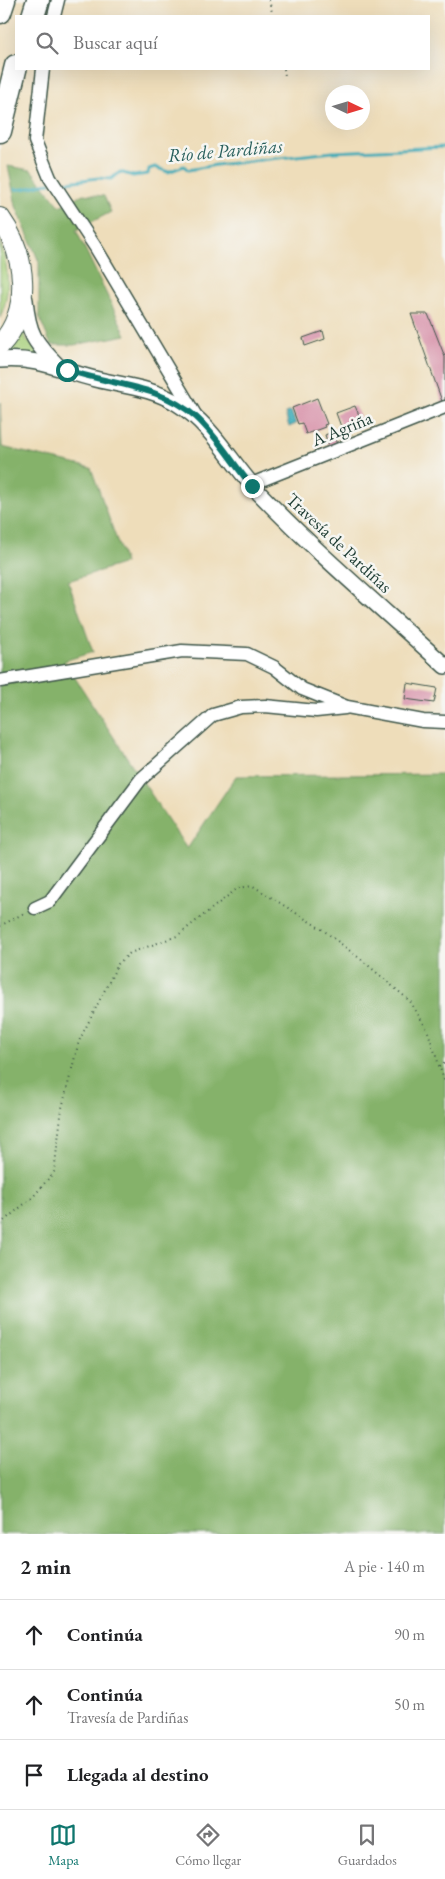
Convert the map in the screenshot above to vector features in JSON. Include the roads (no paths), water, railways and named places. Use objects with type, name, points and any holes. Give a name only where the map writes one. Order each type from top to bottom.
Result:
[{"type":"highway","points":[[0,12],[4,0]]},
{"type":"highway","points":[[33,15],[38,0]]},
{"type":"highway","points":[[0,131],[15,70]]},
{"type":"highway","points":[[0,218],[10,232],[20,256],[23,282],[18,312],[0,345]]},
{"type":"street","points":[[54,15],[58,0]]},
{"type":"street","points":[[43,70],[35,141],[50,178],[96,248],[196,418]]},
{"type":"street","points":[[23,282],[30,334],[38,346],[57,365]]},
{"type":"street","name":"Travesía de Pardiñas","points":[[0,360],[30,360],[57,365],[95,379],[159,394],[177,403],[196,418],[252,486],[445,666]]},
{"type":"street","name":"A Agriña","points":[[252,486],[259,481],[445,407]]},
{"type":"street","points":[[0,681],[182,651],[247,654],[274,667],[302,690],[347,707],[423,721],[445,722]]},
{"type":"street","points":[[35,908],[50,901],[141,780],[213,715],[241,707],[266,706],[316,711],[347,707]]},
{"type":"water","points":[[291,411],[296,424],[289,427],[285,413]]},
{"type":"waterway","name":"Río de Pardiñas","points":[[59,183],[98,178],[111,179],[120,172],[133,176],[148,174],[149,169],[155,167],[168,172],[184,166],[188,170],[216,165],[333,152],[445,147]]},
{"type":"waterway","name":"Río de Pardiñas","points":[[15,189],[24,189],[50,183]]}]
